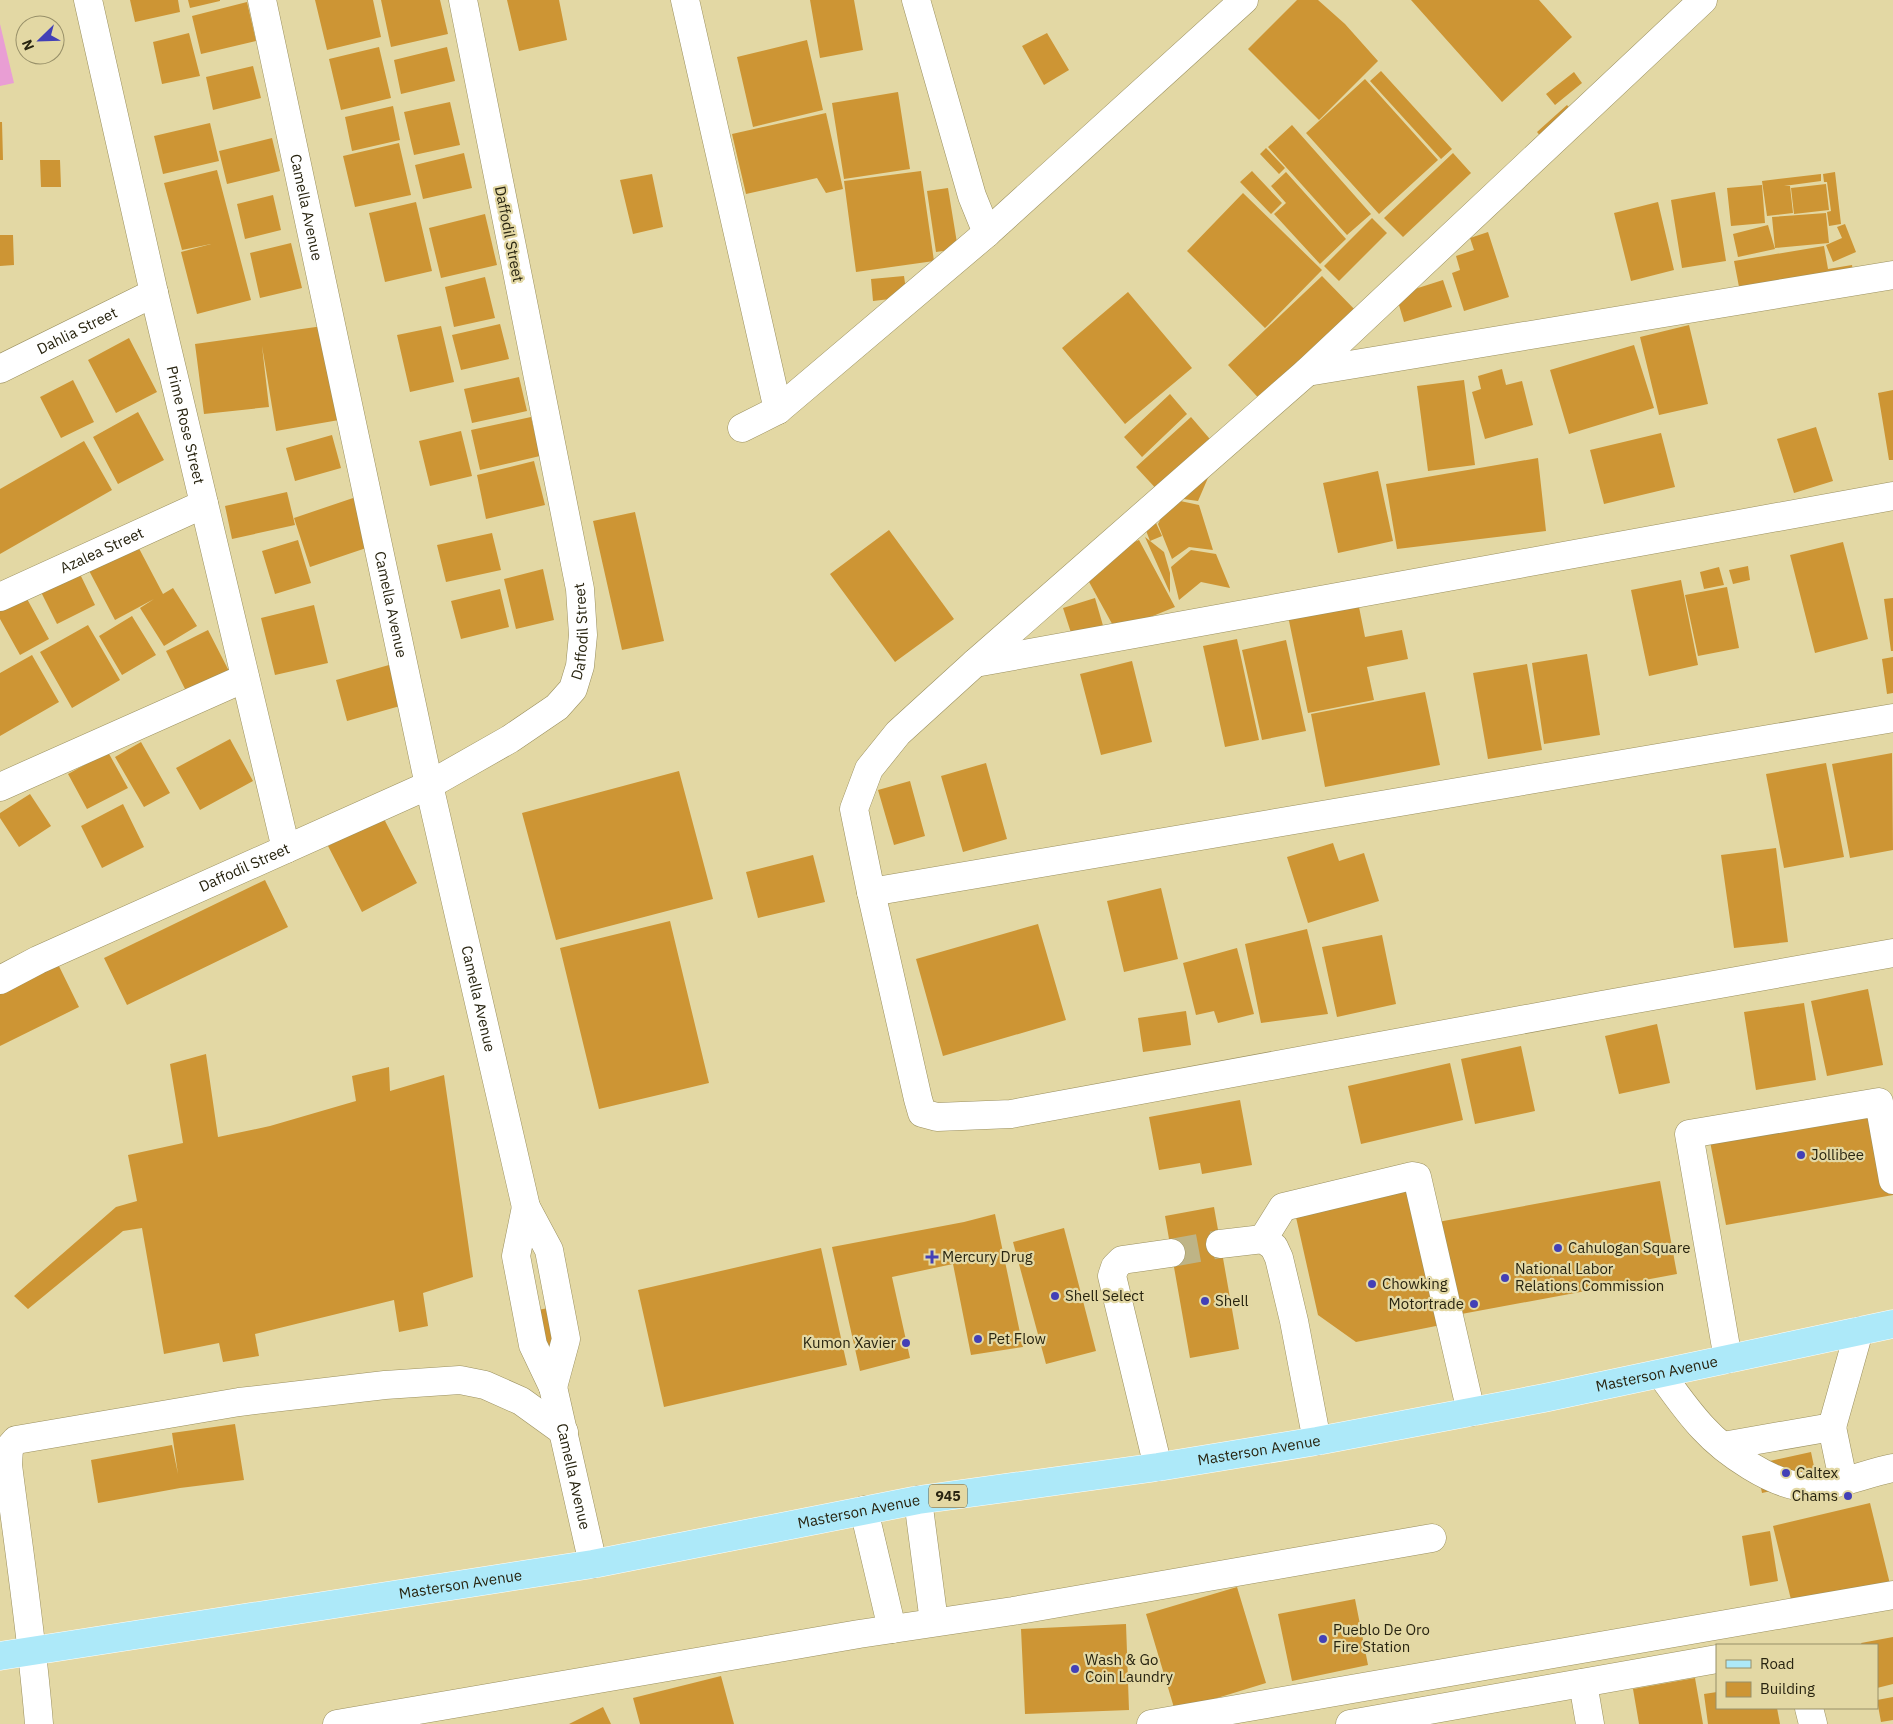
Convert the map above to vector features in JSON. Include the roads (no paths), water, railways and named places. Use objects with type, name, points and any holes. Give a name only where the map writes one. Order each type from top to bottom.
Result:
[{"type":"main road","name":"Masterson Avenue","points":[[0,1656],[593,1564],[918,1500],[1158,1467],[1317,1441],[1661,1374],[1859,1332],[1892,1329]]},
{"type":"street","name":"Prime Rose Street","points":[[88,0],[154,293],[286,849]]},
{"type":"street","name":"Camella Avenue","points":[[262,0],[429,785],[526,1207],[549,1250],[566,1339],[553,1387],[593,1564]]},
{"type":"street","name":"Daffodil Street","points":[[0,980],[38,960],[429,785],[510,739],[557,707],[573,689],[580,666],[583,635],[580,589],[463,0]]},
{"type":"street","points":[[684,0],[778,410]]},
{"type":"street","points":[[916,0],[972,196],[986,234]]},
{"type":"street","points":[[742,428],[778,410],[986,234],[1244,0]]},
{"type":"street","points":[[1703,0],[1307,372],[975,663],[898,733],[869,769],[854,808],[871,892],[922,1114],[936,1117],[1012,1114],[1893,953]]},
{"type":"street","points":[[1307,372],[1893,275]]},
{"type":"street","name":"Dahlia Street","points":[[0,369],[154,293]]},
{"type":"street","points":[[975,663],[1893,496]]},
{"type":"street","name":"Azalea Street","points":[[0,597],[204,504]]},
{"type":"street","points":[[0,787],[245,678]]},
{"type":"street","points":[[871,892],[1893,718]]},
{"type":"street","points":[[1728,1359],[1689,1134],[1880,1102],[1893,1180]]},
{"type":"street","points":[[1263,1239],[1283,1207],[1412,1176],[1417,1177],[1471,1412]]},
{"type":"street","points":[[1220,1244],[1263,1239],[1274,1247],[1279,1258],[1294,1321],[1317,1441]]},
{"type":"street","points":[[1158,1467],[1112,1276],[1115,1267],[1122,1260],[1172,1252]]},
{"type":"street","points":[[1843,1480],[1832,1427],[1859,1332]]},
{"type":"street","points":[[1661,1374],[1685,1408],[1704,1429],[1723,1446],[1769,1477],[1790,1485],[1808,1487],[1893,1468]]},
{"type":"street","points":[[39,1724],[33,1651],[11,1484],[4,1449],[16,1440],[240,1402],[385,1384],[460,1380],[484,1385],[521,1401],[564,1432]]},
{"type":"street","points":[[1723,1446],[1832,1427]]},
{"type":"street","points":[[918,1500],[934,1622]]},
{"type":"street","points":[[864,1510],[892,1630]]},
{"type":"street","points":[[337,1724],[840,1637],[1013,1611],[1432,1538]]},
{"type":"street","points":[[1151,1724],[1893,1596]]},
{"type":"street","points":[[1350,1724],[1379,1721],[1583,1682],[1716,1659]]},
{"type":"street","points":[[1583,1682],[1590,1724]]},
{"type":"street","points":[[1809,1709],[1813,1724]]},
{"type":"tunnel","points":[[1171,1253],[1220,1244]]},
{"type":"place","name":"Jollibee","points":[[1801,1155]]},
{"type":"place","name":"Cahulogan Square","points":[[1558,1248]]},
{"type":"place","name":"Mercury Drug","points":[[932,1257]]},
{"type":"place","name":"National Labor Relations Commission","points":[[1505,1278]]},
{"type":"place","name":"Chowking","points":[[1372,1284]]},
{"type":"place","name":"Shell Select","points":[[1055,1296]]},
{"type":"place","name":"Shell","points":[[1205,1301]]},
{"type":"place","name":"Motortrade","points":[[1474,1304]]},
{"type":"place","name":"Pet Flow","points":[[978,1339]]},
{"type":"place","name":"Kumon Xavier","points":[[906,1343]]},
{"type":"place","name":"Caltex","points":[[1786,1473]]},
{"type":"place","name":"Chams","points":[[1848,1496]]},
{"type":"place","name":"Pueblo De Oro Fire Station","points":[[1323,1639]]},
{"type":"place","name":"Wash & Go Coin Laundry","points":[[1075,1669]]}]
